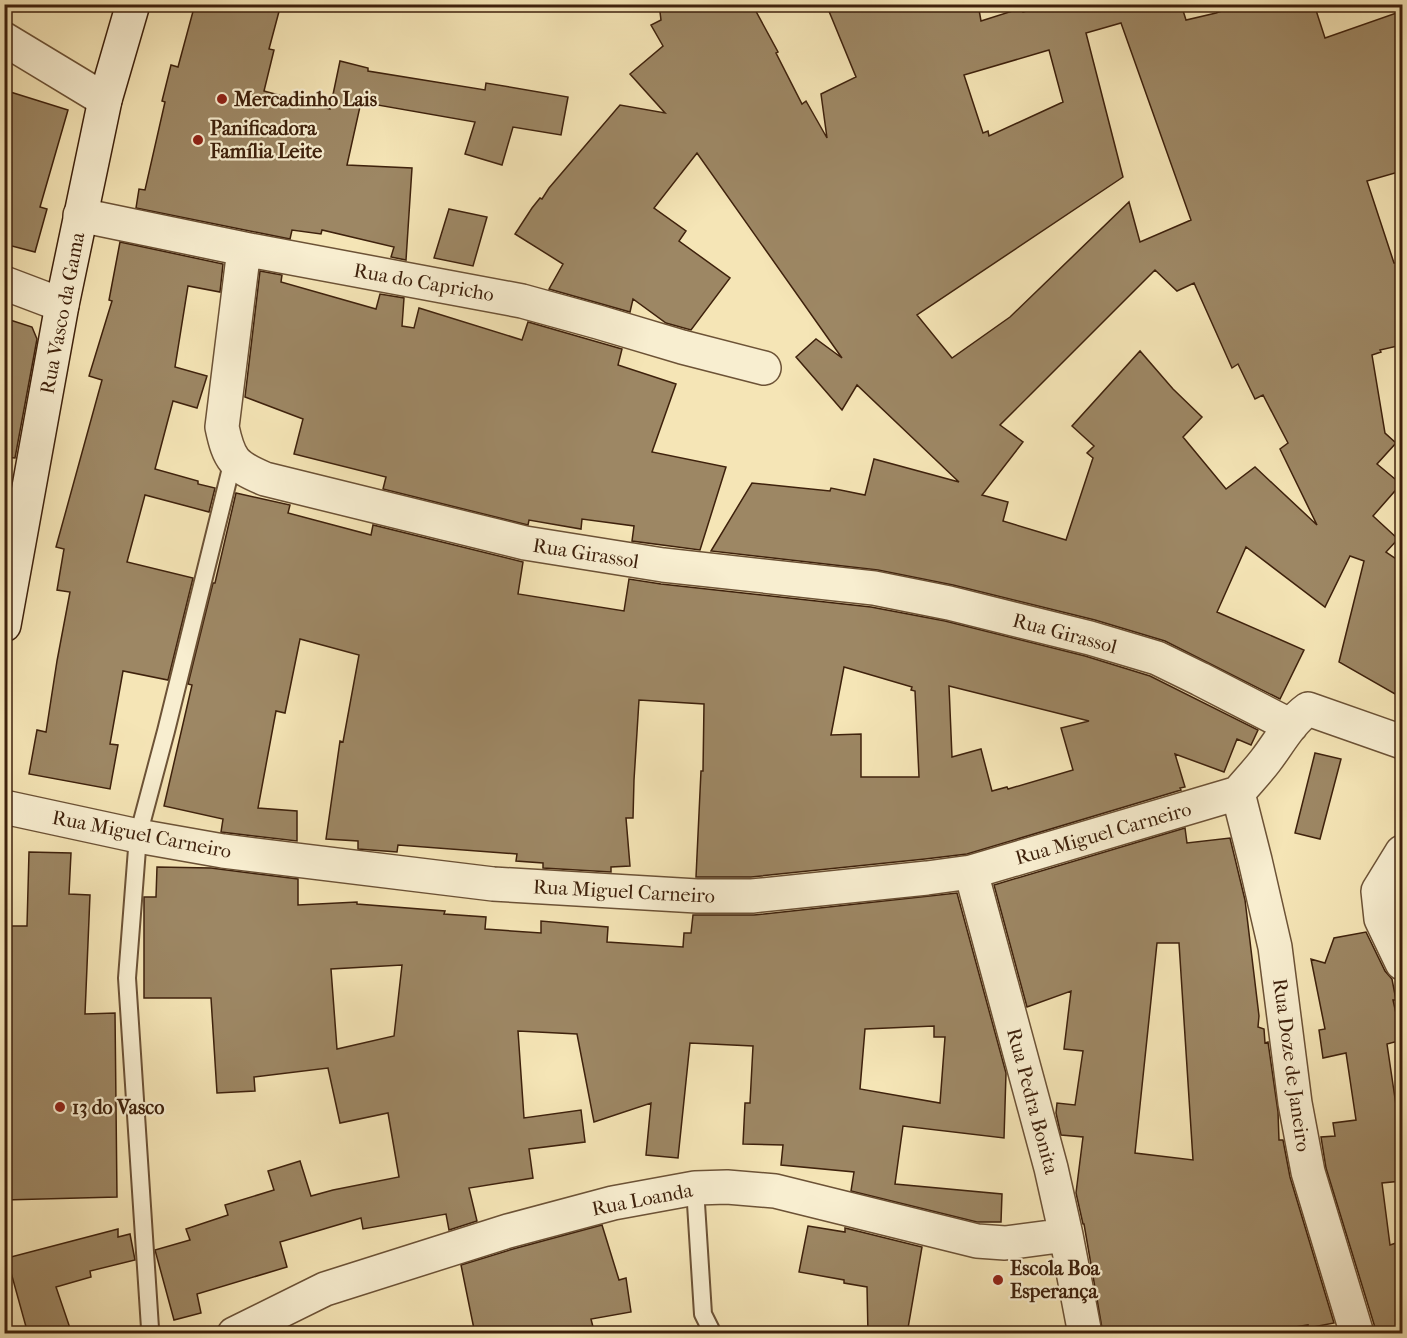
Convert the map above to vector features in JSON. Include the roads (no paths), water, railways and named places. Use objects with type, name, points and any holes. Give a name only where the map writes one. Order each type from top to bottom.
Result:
[{"type":"street","name":"Rua Vasco da Gama","points":[[4,625],[80,215],[105,100],[133,4]]},
{"type":"street","points":[[4,39],[105,100]]},
{"type":"street","name":"Rua do Capricho","points":[[80,215],[244,249],[522,301],[764,369]]},
{"type":"street","points":[[233,460],[226,445],[222,427],[244,249]]},
{"type":"street","points":[[4,283],[62,305]]},
{"type":"street","name":"Rua Girassol","points":[[233,460],[245,470],[265,479],[525,543],[663,565],[874,588],[949,603],[1090,638],[1157,658],[1222,689],[1300,717]]},
{"type":"street","points":[[1238,793],[1300,717],[1402,742]]},
{"type":"street","name":"Rua Miguel Carneiro","points":[[4,807],[138,836],[223,851],[493,884],[697,896],[752,896],[927,879],[971,872],[1238,793]]},
{"type":"street","name":"Rua Doze de Janeiro","points":[[1238,793],[1275,947],[1296,1103],[1308,1172],[1357,1334]]},
{"type":"street","points":[[1402,852],[1378,891],[1381,919],[1402,963]]},
{"type":"street","name":"Rua Pedra Bonita","points":[[971,872],[1051,1168],[1085,1334]]},
{"type":"street","name":"Rua Loanda","points":[[234,1334],[325,1289],[508,1231],[613,1203],[695,1188],[727,1187],[775,1191],[977,1241],[1005,1243],[1066,1235]]},
{"type":"lane","points":[[151,1334],[127,978],[138,836],[233,460]]},
{"type":"lane","points":[[695,1188],[703,1314],[713,1334]]},
{"type":"place","name":"Mercadinho Lais","points":[[222,99]]},
{"type":"place","name":"Panificadora Família Leite","points":[[198,140]]},
{"type":"place","name":"13 do Vasco","points":[[60,1107]]},
{"type":"place","name":"Escola Boa Esperança","points":[[998,1280]]}]
